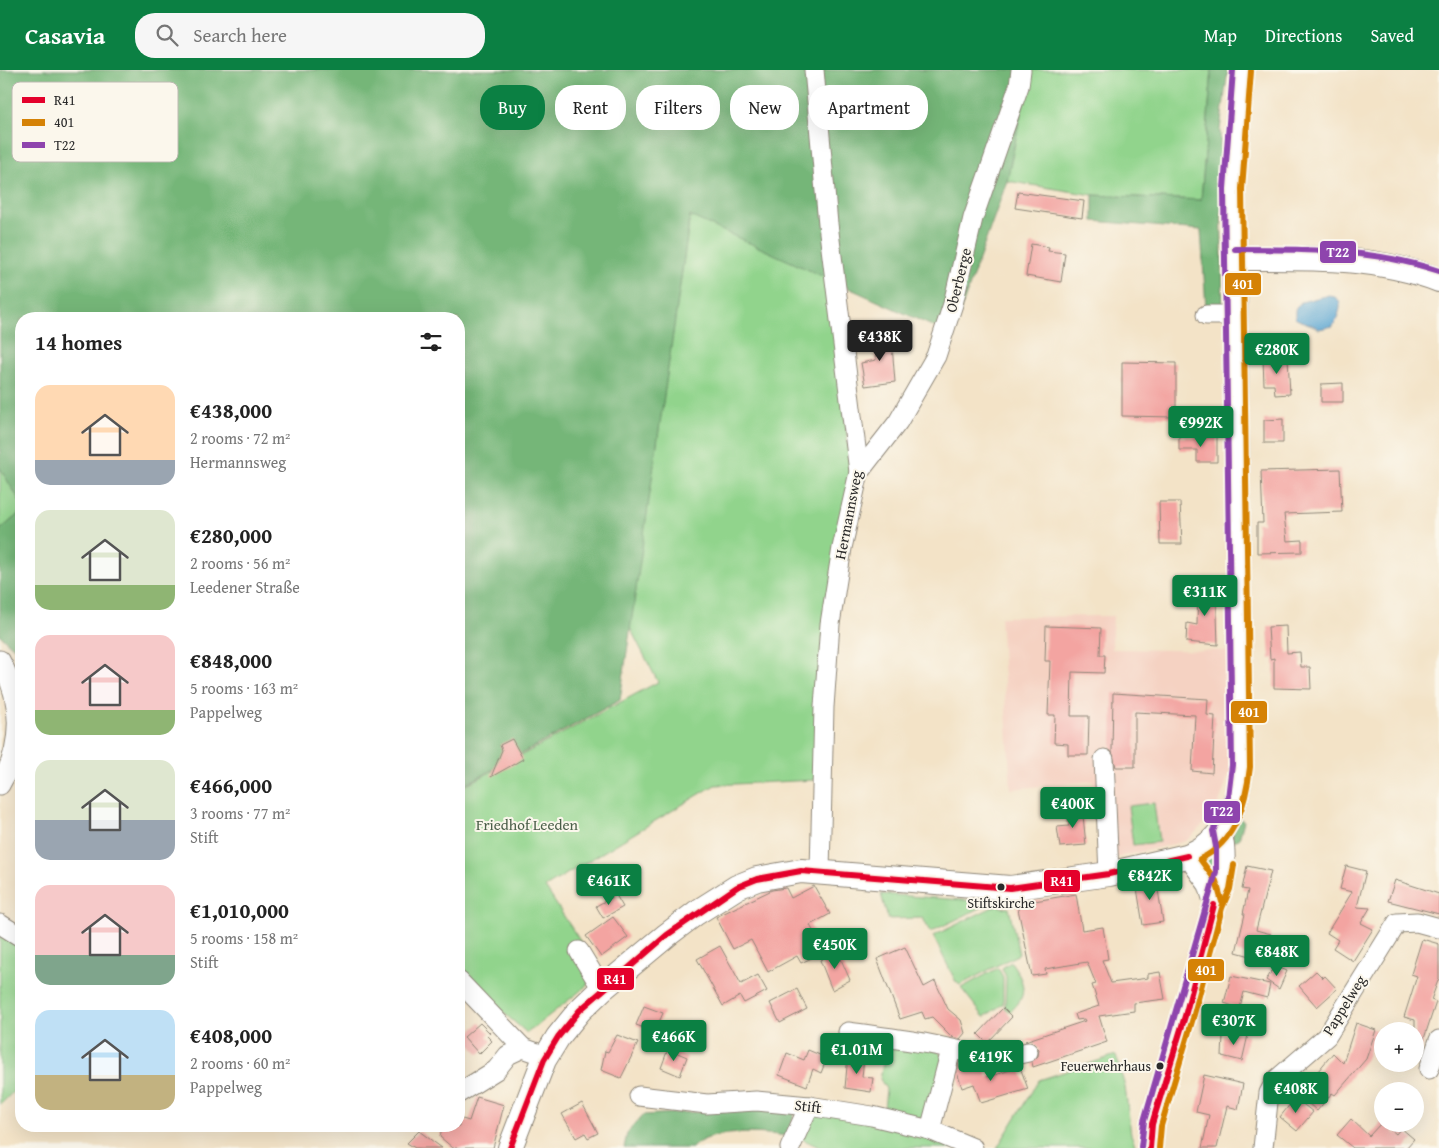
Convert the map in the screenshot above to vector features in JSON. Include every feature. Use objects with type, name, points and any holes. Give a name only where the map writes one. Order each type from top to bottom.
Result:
[{"type":"main road","points":[[510,1148],[545,1058],[558,1037],[602,989],[690,917],[737,887],[780,873],[820,871],[1005,888],[1109,874],[1187,856],[1206,848],[1222,832],[1236,800],[1241,766],[1234,315],[1235,258],[1305,258],[1377,262],[1418,272],[1439,280]]},
{"type":"street","name":"Hermannsweg","points":[[814,70],[828,224],[859,472],[842,548],[830,624],[824,708],[820,871]]},
{"type":"street","name":"Oberberge","points":[[859,472],[898,422],[936,356],[953,304],[973,218],[1019,86],[1021,70]]},
{"type":"street","points":[[1235,258],[1233,189],[1242,70]]},
{"type":"street","points":[[1206,315],[1234,315]]},
{"type":"street","points":[[0,660],[13,691],[15,705]]},
{"type":"street","points":[[0,785],[12,764],[15,744]]},
{"type":"street","points":[[1104,759],[1109,874]]},
{"type":"street","points":[[1150,1148],[1152,1124],[1185,1016],[1214,905],[1225,874],[1225,846],[1222,832]]},
{"type":"street","points":[[1187,856],[1208,885],[1214,905]]},
{"type":"street","name":"Pappelweg","points":[[1263,1148],[1269,1093],[1276,1080],[1327,1036],[1397,923],[1417,922],[1439,928]]},
{"type":"street","points":[[0,924],[15,933]]},
{"type":"street","points":[[579,951],[602,989]]},
{"type":"street","points":[[465,987],[523,1048],[545,1058]]},
{"type":"street","points":[[848,1032],[930,1044],[969,1054],[1001,1057],[1028,1052]]},
{"type":"street","points":[[1429,1069],[1439,1040]]},
{"type":"street","points":[[465,1089],[496,1070],[508,1055],[523,1048]]},
{"type":"street","points":[[930,1130],[951,1050]]},
{"type":"street","name":"Stift","points":[[639,1096],[707,1104],[756,1101],[809,1106],[872,1116],[930,1130],[964,1146]]},
{"type":"street","points":[[790,1148],[809,1106]]},
{"type":"shaded area","points":[[1113,616],[1112,649],[1227,651],[1230,772],[1215,814],[1186,841],[1101,861],[1093,781],[1011,789],[1000,617]]},
{"type":"green space","points":[[0,70],[1030,70],[1007,181],[952,335],[690,216],[620,700],[465,785],[465,312],[15,312],[15,493],[0,468]]},
{"type":"green space","points":[[1030,70],[1212,70],[1201,200],[1093,195],[1007,181]]},
{"type":"green space","points":[[1212,70],[1228,70],[1220,130],[1223,309],[1206,308],[1201,230],[1093,221],[1093,195],[1201,200]]},
{"type":"green space","name":"Friedhof Leeden","points":[[690,215],[830,279],[851,471],[815,780],[715,785],[545,887],[599,970],[584,988],[527,1033],[498,1008],[465,972],[465,786],[658,682],[630,628]]},
{"type":"green space","points":[[0,468],[15,493],[15,517],[0,530]]},
{"type":"green space","points":[[15,517],[15,648],[0,635],[0,530]]},
{"type":"green space","points":[[1154,803],[1159,842],[1133,845],[1128,806]]},
{"type":"green space","points":[[1239,818],[1244,821],[1239,839],[1229,842]]},
{"type":"green space","points":[[1218,851],[1215,877],[1205,862]]},
{"type":"green space","points":[[881,894],[991,903],[930,932],[923,918],[888,919]]},
{"type":"green space","points":[[999,904],[1000,907],[1009,908],[1019,954],[960,985],[956,982],[933,936]]},
{"type":"green space","points":[[0,934],[15,943],[15,1090],[0,1105]]},
{"type":"green space","points":[[1011,962],[1022,982],[1023,988],[1020,1000],[1010,1012],[1005,1008],[1006,977],[1002,968]]},
{"type":"green space","points":[[998,968],[1003,977],[1003,1004],[984,1017],[961,988]]},
{"type":"green space","points":[[887,1044],[938,1051],[944,1060],[928,1117],[922,1119],[884,1109],[886,1089],[880,1079]]},
{"type":"green space","points":[[1116,1055],[1125,1087],[1131,1134],[1136,1148],[997,1148],[1039,1080]]},
{"type":"green space","points":[[763,1108],[795,1112],[788,1136],[737,1133],[711,1137],[692,1148],[624,1148],[627,1133],[643,1115]]},
{"type":"green space","points":[[812,1111],[872,1120],[959,1148],[821,1148],[800,1138]]},
{"type":"water","points":[[1329,295],[1335,297],[1340,303],[1339,312],[1333,326],[1319,329],[1295,318],[1295,310],[1301,302]]},
{"type":"building","points":[[1018,192],[1084,201],[1082,218],[1015,208]]},
{"type":"building","points":[[1031,244],[1049,247],[1048,251],[1065,253],[1061,282],[1026,276]]},
{"type":"building","points":[[891,333],[895,382],[865,386],[861,363],[876,360],[873,334]]},
{"type":"building","points":[[1288,358],[1290,394],[1275,395],[1274,385],[1264,385],[1263,359]]},
{"type":"building","points":[[1122,362],[1176,363],[1176,417],[1122,416]]},
{"type":"building","points":[[1343,383],[1343,402],[1321,402],[1321,384]]},
{"type":"building","points":[[1283,419],[1283,443],[1264,443],[1264,420]]},
{"type":"building","points":[[1179,437],[1217,437],[1217,462],[1197,462],[1197,450],[1179,450]]},
{"type":"building","points":[[1340,469],[1342,512],[1284,514],[1287,541],[1302,540],[1302,552],[1257,553],[1257,523],[1263,523],[1261,471]]},
{"type":"building","points":[[1159,502],[1180,502],[1182,544],[1160,544]]},
{"type":"building","points":[[1198,583],[1216,583],[1218,645],[1186,642],[1187,623],[1197,625]]},
{"type":"building","points":[[1046,626],[1101,628],[1100,655],[1105,655],[1104,673],[1072,672],[1071,716],[1089,716],[1088,755],[1068,755],[1068,744],[1054,743],[1055,715],[1048,715],[1050,661],[1045,661]]},
{"type":"building","points":[[1286,626],[1287,653],[1300,652],[1301,667],[1310,667],[1311,689],[1274,688],[1274,658],[1270,659],[1268,627]]},
{"type":"building","points":[[1113,693],[1208,699],[1207,715],[1215,716],[1212,773],[1192,771],[1195,715],[1135,712],[1135,767],[1116,767],[1112,752]]},
{"type":"building","points":[[512,739],[523,759],[491,777],[502,750],[500,745]]},
{"type":"building","points":[[1082,806],[1086,845],[1060,847],[1057,827],[1069,826],[1066,808]]},
{"type":"building","points":[[1247,866],[1271,871],[1256,930],[1271,934],[1265,960],[1236,952],[1245,914],[1243,914],[1248,890],[1242,889]]},
{"type":"building","points":[[1346,866],[1366,871],[1357,907],[1370,908],[1361,923],[1373,929],[1353,961],[1333,948],[1338,940],[1327,933],[1352,892],[1340,889]]},
{"type":"building","points":[[1156,877],[1163,922],[1143,925],[1136,882]]},
{"type":"building","points":[[1395,880],[1439,894],[1439,914],[1388,901]]},
{"type":"building","points":[[814,886],[830,914],[810,925],[824,952],[801,963],[797,956],[768,972],[751,940],[733,949],[716,917],[772,890],[786,888],[791,898]]},
{"type":"building","points":[[1076,894],[1082,930],[1103,927],[1108,959],[1102,960],[1111,983],[1148,978],[1148,974],[1160,972],[1165,999],[1134,1003],[1134,1011],[1099,1016],[1107,1042],[1033,1067],[1032,1062],[1038,1056],[1039,1049],[1032,1042],[1025,1041],[1085,1021],[1084,1019],[1077,1020],[1075,1014],[1099,1006],[1092,985],[1096,984],[1087,962],[1045,969],[1046,974],[1032,976],[1017,904]]},
{"type":"building","points":[[616,895],[623,907],[603,918],[596,906]]},
{"type":"building","points":[[613,917],[628,937],[601,957],[586,936]]},
{"type":"building","points":[[1422,939],[1439,944],[1439,978],[1431,1000],[1436,1002],[1424,1039],[1424,1022],[1415,1022],[1415,1020],[1404,1017],[1417,976],[1411,974]]},
{"type":"building","points":[[720,946],[741,984],[758,975],[767,991],[744,1003],[740,996],[723,1006],[697,959]]},
{"type":"building","points":[[905,947],[924,987],[935,981],[948,1009],[961,1020],[965,1033],[960,1039],[952,1037],[932,1017],[925,1019],[922,1012],[900,1019],[877,959]]},
{"type":"building","points":[[837,950],[850,980],[832,990],[820,960]]},
{"type":"building","points":[[1275,966],[1287,971],[1279,989],[1266,980]]},
{"type":"building","points":[[1316,971],[1323,978],[1325,976],[1337,989],[1317,1007],[1299,986]]},
{"type":"building","points":[[1231,976],[1270,984],[1267,998],[1244,992],[1240,1008],[1224,1003]]},
{"type":"building","points":[[797,989],[807,1009],[780,1023],[770,1003]]},
{"type":"building","points":[[644,1006],[663,1013],[655,1032],[636,1025]]},
{"type":"building","points":[[1003,1008],[1012,1017],[987,1043],[978,1034]]},
{"type":"building","points":[[480,1023],[490,1033],[487,1036],[492,1041],[479,1054],[465,1036]]},
{"type":"building","points":[[1356,1023],[1374,1029],[1374,1036],[1366,1059],[1335,1095],[1332,1093],[1317,1111],[1307,1102],[1322,1085],[1313,1077],[1333,1053],[1343,1063]]},
{"type":"building","points":[[1228,1031],[1248,1035],[1242,1061],[1222,1056],[1223,1036],[1227,1036]]},
{"type":"building","points":[[617,1035],[638,1043],[621,1078],[601,1070],[605,1051],[608,1052]]},
{"type":"building","points":[[668,1049],[687,1057],[680,1076],[661,1068]]},
{"type":"building","points":[[808,1050],[827,1058],[821,1073],[813,1069],[807,1086],[779,1075],[787,1053],[804,1060]]},
{"type":"building","points":[[848,1055],[864,1058],[862,1077],[873,1078],[871,1092],[845,1088]]},
{"type":"building","points":[[959,1062],[974,1065],[975,1068],[985,1067],[988,1077],[1020,1067],[1028,1089],[981,1103],[974,1084],[962,1088],[957,1072]]},
{"type":"building","points":[[1204,1075],[1243,1084],[1238,1109],[1227,1106],[1217,1148],[1202,1148],[1209,1115],[1196,1112]]},
{"type":"building","points":[[477,1097],[504,1105],[493,1148],[453,1148],[440,1137],[441,1132],[465,1132],[465,1120],[469,1121]]},
{"type":"building","points":[[1295,1098],[1313,1112],[1297,1131],[1280,1117]]},
{"type":"building","points":[[582,1103],[598,1133],[588,1138],[585,1133],[576,1138],[562,1114]]},
{"type":"building","points":[[1351,1119],[1369,1136],[1374,1131],[1394,1132],[1396,1134],[1398,1132],[1406,1132],[1414,1139],[1406,1148],[1353,1148],[1337,1135]]},
{"type":"building","points":[[420,1132],[442,1148],[415,1148],[407,1143]]},
{"type":"transit line","name":"T22","points":[[1141,1147],[1144,1121],[1216,872],[1216,847],[1213,831],[1228,798],[1232,765],[1224,189],[1233,70]]},
{"type":"transit line","name":"401","points":[[1222,902],[1216,881],[1200,859],[1212,852],[1231,832],[1246,794],[1250,767],[1242,189],[1251,71]]},
{"type":"transit line","name":"T22","points":[[1235,249],[1313,250],[1363,254],[1389,258],[1439,271]]},
{"type":"transit line","name":"R41","points":[[510,1148],[544,1060],[558,1037],[580,1010],[667,935],[737,887],[757,879],[801,871],[1010,888],[1109,874],[1187,856]]},
{"type":"transit line","name":"401","points":[[1159,1148],[1161,1126],[1193,1018],[1222,908],[1230,889],[1234,865]]},
{"type":"transit line","name":"R41","points":[[1150,1148],[1152,1124],[1185,1016],[1214,905]]},
{"type":"place","name":"Stiftskirche","points":[[1001,887]]},
{"type":"place","name":"Feuerwehrhaus","points":[[1160,1066]]}]
